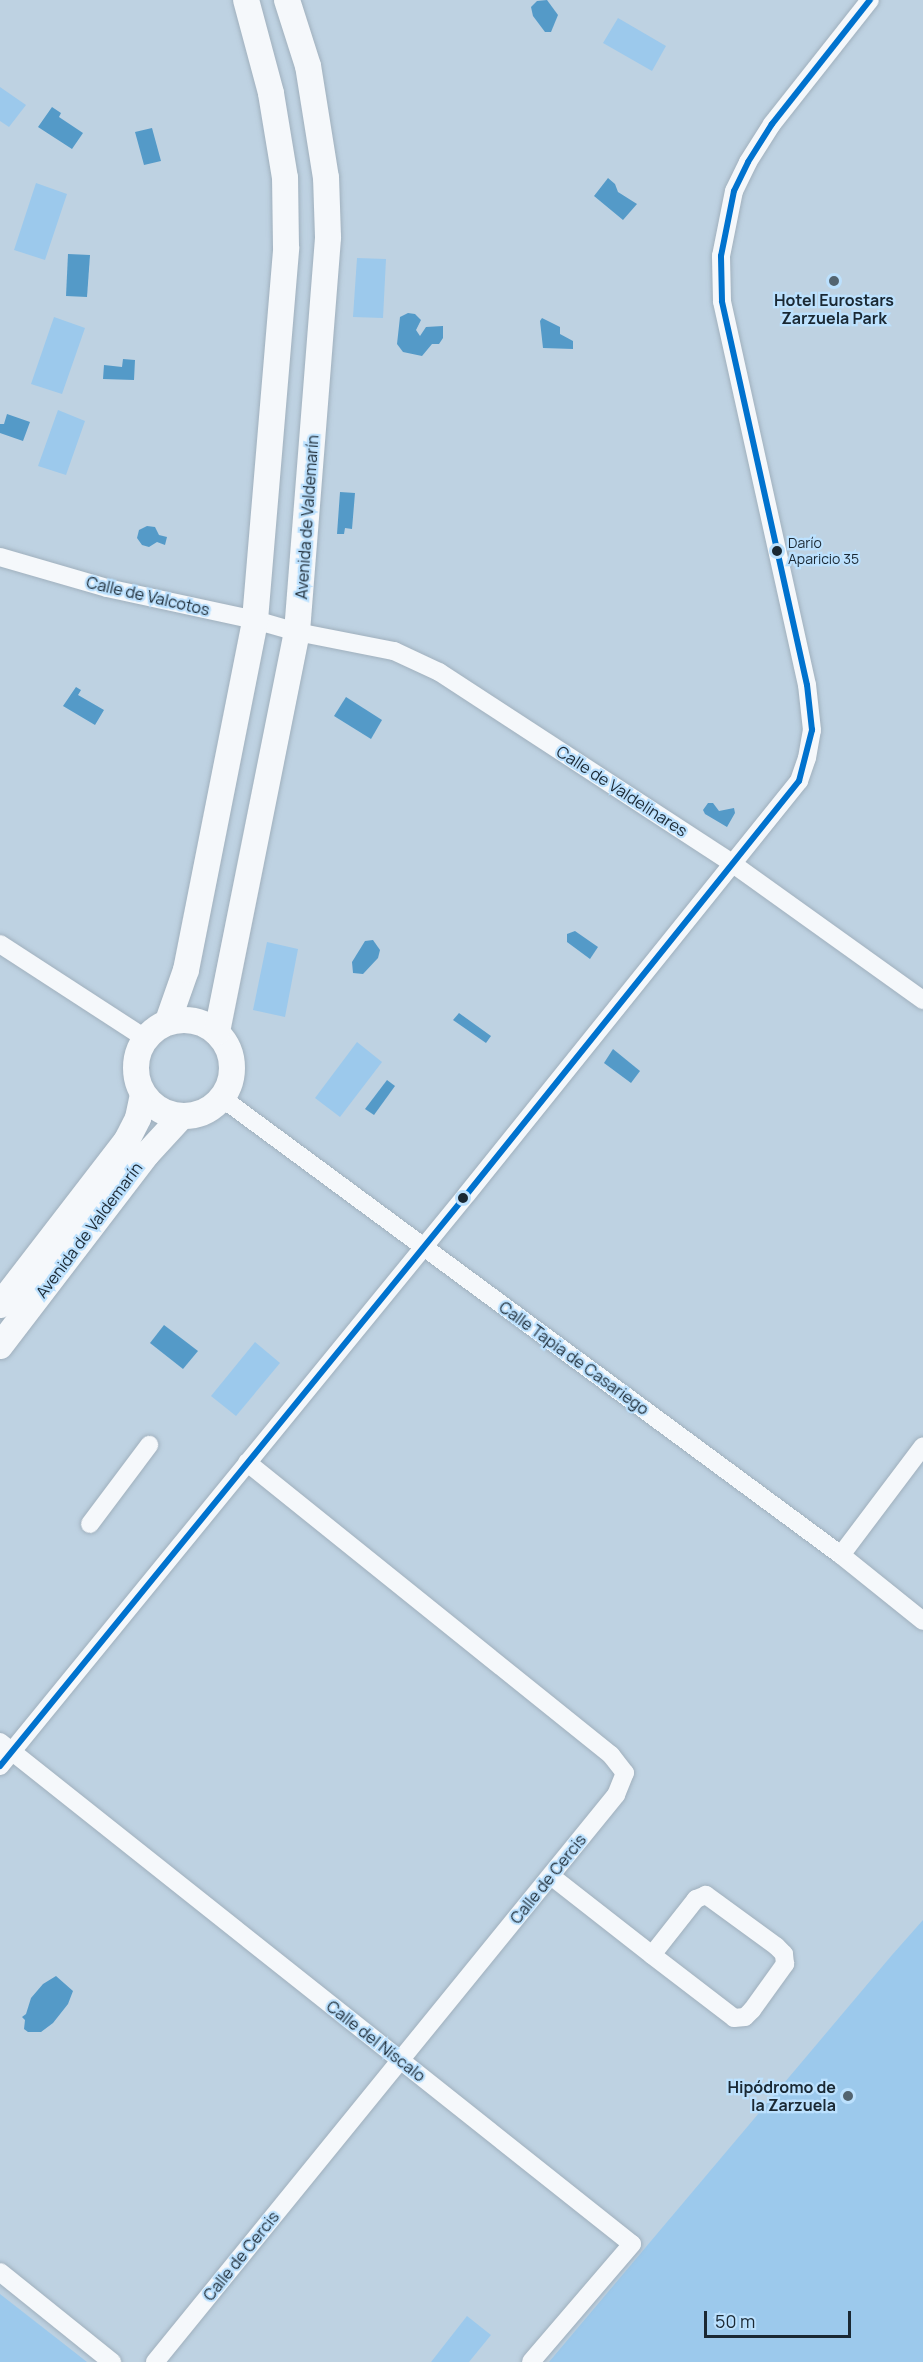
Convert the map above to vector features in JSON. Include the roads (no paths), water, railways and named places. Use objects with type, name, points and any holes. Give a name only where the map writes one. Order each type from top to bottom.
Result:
[{"type":"street","points":[[168,1021],[186,970],[255,620],[286,247],[285,178],[273,104],[246,0]]},
{"type":"street","name":"Avenida de Valdemarín","points":[[217,1032],[297,632],[328,237],[326,178],[308,66],[287,0]]},
{"type":"street","points":[[4,1753],[247,1462],[799,780],[807,758],[812,730],[807,685],[722,301],[720,256],[734,191],[748,162],[772,124],[870,0]]},
{"type":"street","name":"Calle de Valcotos","points":[[0,557],[107,588],[255,620],[297,632]]},
{"type":"street","name":"Calle de Valdelinares","points":[[297,632],[394,651],[439,672],[733,864],[923,1000]]},
{"type":"street","points":[[0,944],[145,1038]]},
{"type":"street","points":[[191,1019],[217,1032],[228,1047],[233,1071],[222,1098],[210,1110],[194,1116],[181,1117],[160,1111],[143,1095],[135,1076],[135,1061],[145,1038],[168,1021],[191,1019]]},
{"type":"street","name":"Avenida de Valdemarín","points":[[0,1305],[128,1140],[138,1118],[143,1095]]},
{"type":"street","name":"Calle Tapia de Casariego","points":[[222,1098],[841,1555],[923,1620]]},
{"type":"street","name":"Avenida de Valdemarín","points":[[0,1346],[147,1154],[181,1117]]},
{"type":"street","points":[[90,1524],[149,1445]]},
{"type":"street","points":[[841,1555],[923,1446]]},
{"type":"street","name":"Calle de Cercis","points":[[156,2362],[616,1795],[625,1773],[611,1755],[247,1462]]},
{"type":"street","name":"Calle del Níscalo","points":[[4,1753],[400,2060],[632,2244],[531,2362]]},
{"type":"street","points":[[550,1876],[734,2018],[745,2017],[752,2010],[785,1964],[784,1954],[776,1946],[706,1895],[696,1899],[652,1954]]},
{"type":"street","points":[[0,2272],[111,2362]]},
{"type":"place","name":"Hotel Eurostars Zarzuela Park","points":[[834,281]]},
{"type":"place","name":"Darío Aparicio 35","points":[[777,551]]},
{"type":"place","name":"Hipódromo de la Zarzuela","points":[[848,2096]]}]
